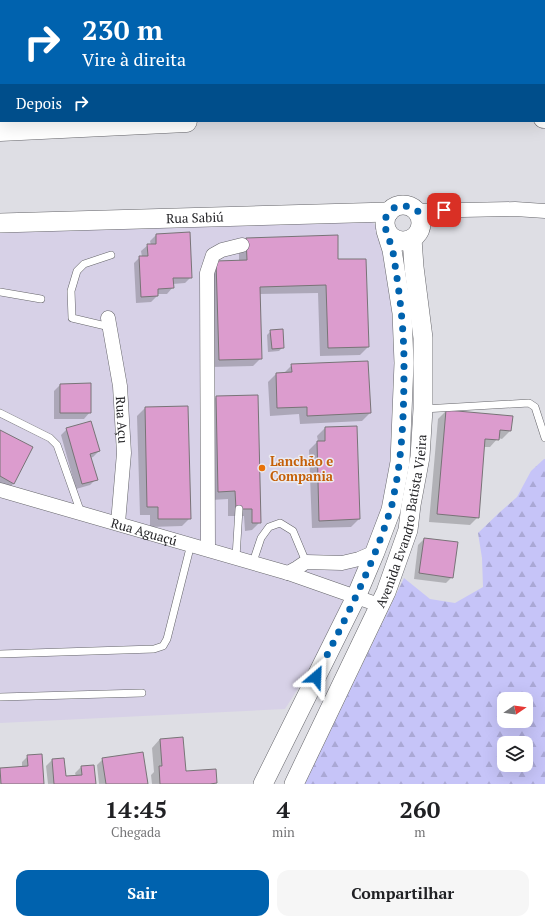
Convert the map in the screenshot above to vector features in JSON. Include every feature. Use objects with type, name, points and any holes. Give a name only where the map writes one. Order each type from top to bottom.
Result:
[{"type":"highway","points":[[0,130],[165,122]]},
{"type":"main road","points":[[399,206],[410,207],[415,211],[418,215],[420,226],[419,231],[412,239],[400,241],[390,236],[386,231],[385,221],[389,212],[399,206]]},
{"type":"main road","name":"Rua Sabiú","points":[[0,223],[389,212]]},
{"type":"main road","name":"Avenida Evandro Batista Vieira","points":[[263,784],[356,597],[391,510],[400,462],[404,363],[402,313],[392,250],[386,231]]},
{"type":"main road","name":"Avenida Evandro Batista Vieira","points":[[294,784],[379,605],[393,573],[408,530],[410,505],[420,457],[423,409],[423,338],[412,239]]},
{"type":"street","points":[[415,211],[515,209],[545,211]]},
{"type":"street","points":[[208,549],[207,273],[213,255],[222,250],[242,245]]},
{"type":"street","name":"Rua Açu","points":[[109,322],[120,386],[124,453],[118,523]]},
{"type":"street","name":"Rua Aguaçú","points":[[0,490],[253,562],[379,605]]},
{"type":"street","points":[[288,573],[306,562],[342,563],[359,559],[375,552]]},
{"type":"lane","points":[[109,322],[72,318],[71,291],[77,271],[84,264],[111,255]]},
{"type":"lane","points":[[0,292],[41,298]]},
{"type":"lane","points":[[423,409],[529,403],[534,407],[545,438]]},
{"type":"lane","points":[[0,412],[50,438],[57,445],[81,513]]},
{"type":"lane","points":[[236,557],[239,509]]},
{"type":"lane","points":[[253,562],[261,538],[269,527],[280,523],[293,531],[306,562]]},
{"type":"lane","points":[[0,654],[154,649],[163,646],[168,638],[191,544]]},
{"type":"lane","points":[[0,697],[142,693]]},
{"type":"shaded area","points":[[356,213],[386,231],[402,313],[391,510],[356,597],[285,709],[0,723],[0,223]]},
{"type":"green space","points":[[545,459],[545,784],[305,784],[404,578],[430,599],[455,603],[483,587],[482,558],[478,533],[517,497],[531,471]]},
{"type":"building","points":[[190,232],[192,278],[173,278],[174,288],[158,289],[158,296],[141,297],[139,256],[148,256],[147,244],[156,244],[156,234]]},
{"type":"building","points":[[338,235],[338,259],[366,259],[369,347],[328,348],[326,285],[260,287],[262,359],[219,360],[216,261],[247,260],[246,238]]},
{"type":"building","points":[[283,329],[284,348],[272,349],[270,330]]},
{"type":"building","points":[[368,361],[371,413],[307,416],[307,407],[277,408],[276,373],[292,372],[291,364]]},
{"type":"building","points":[[91,383],[91,413],[60,413],[60,384]]},
{"type":"building","points":[[258,395],[261,523],[252,523],[252,509],[236,509],[235,491],[218,492],[216,396]]},
{"type":"building","points":[[188,406],[191,519],[158,519],[158,507],[147,507],[145,407]]},
{"type":"building","points":[[446,410],[513,416],[511,431],[500,430],[499,440],[485,439],[479,518],[437,514]]},
{"type":"building","points":[[91,421],[100,451],[90,454],[98,480],[82,484],[66,428]]},
{"type":"building","points":[[357,426],[360,519],[319,521],[317,441],[325,441],[325,427]]},
{"type":"building","points":[[0,430],[33,447],[14,484],[0,476]]},
{"type":"building","points":[[424,538],[458,542],[453,578],[419,573]]},
{"type":"building","points":[[183,737],[186,771],[216,769],[217,783],[160,784],[159,766],[162,766],[160,739]]},
{"type":"building","points":[[143,752],[148,784],[106,784],[102,758]]},
{"type":"building","points":[[42,754],[44,784],[1,784],[0,768],[28,766],[27,755]]},
{"type":"building","points":[[64,758],[66,776],[82,775],[81,766],[94,765],[96,784],[54,784],[52,759]]},
{"type":"place","name":"Lanchão e Compania","points":[[262,468]]},
{"type":"route","points":[[316,677],[356,597],[375,552],[391,510],[400,462],[404,363],[402,313],[392,250],[385,226],[386,216],[394,208],[399,206],[410,207],[415,211],[444,210]]}]
